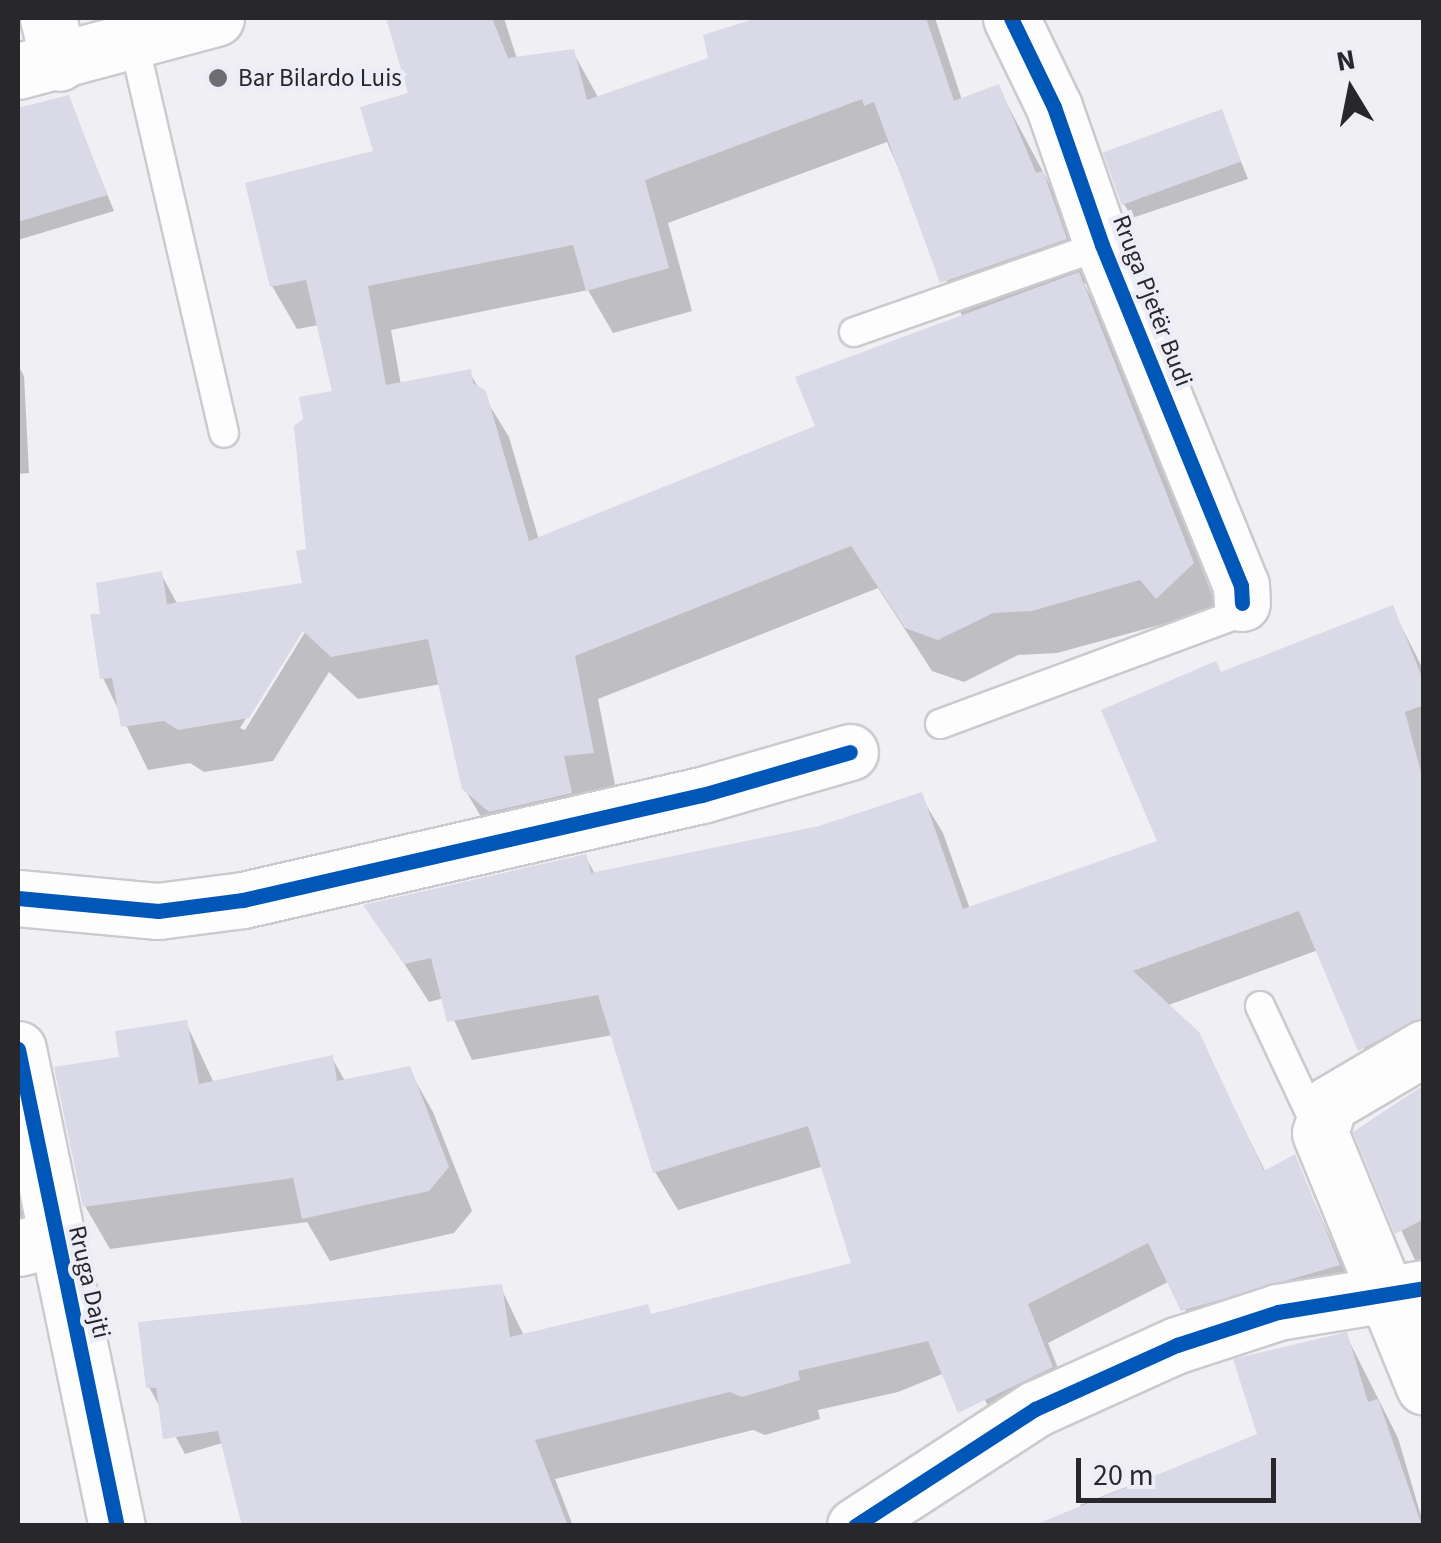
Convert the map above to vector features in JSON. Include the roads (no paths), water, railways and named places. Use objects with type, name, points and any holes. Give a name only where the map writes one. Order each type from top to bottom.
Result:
[{"type":"street","points":[[41,51],[134,43],[216,18]]},
{"type":"street","name":"Rruga Pjetër Budi","points":[[1011,18],[1054,107],[1102,246],[1242,585],[1242,603]]},
{"type":"street","points":[[18,898],[158,912],[243,900],[702,795],[850,752]]},
{"type":"street","points":[[1424,1048],[1329,1104],[1320,1133],[1405,1292],[1424,1386]]},
{"type":"street","name":"Rruga Dajti","points":[[18,1050],[36,1243],[117,1526]]},
{"type":"street","points":[[856,1526],[984,1438],[1099,1378],[1278,1312],[1405,1292]]},
{"type":"lane","points":[[134,43],[224,433]]},
{"type":"lane","points":[[854,332],[1102,246]]},
{"type":"lane","name":"Rruga Pjetër Budi","points":[[940,724],[1232,616],[1242,603]]},
{"type":"lane","points":[[1260,1006],[1320,1133]]},
{"type":"place","name":"Bar Bilardo Luis","points":[[218,78]]}]
